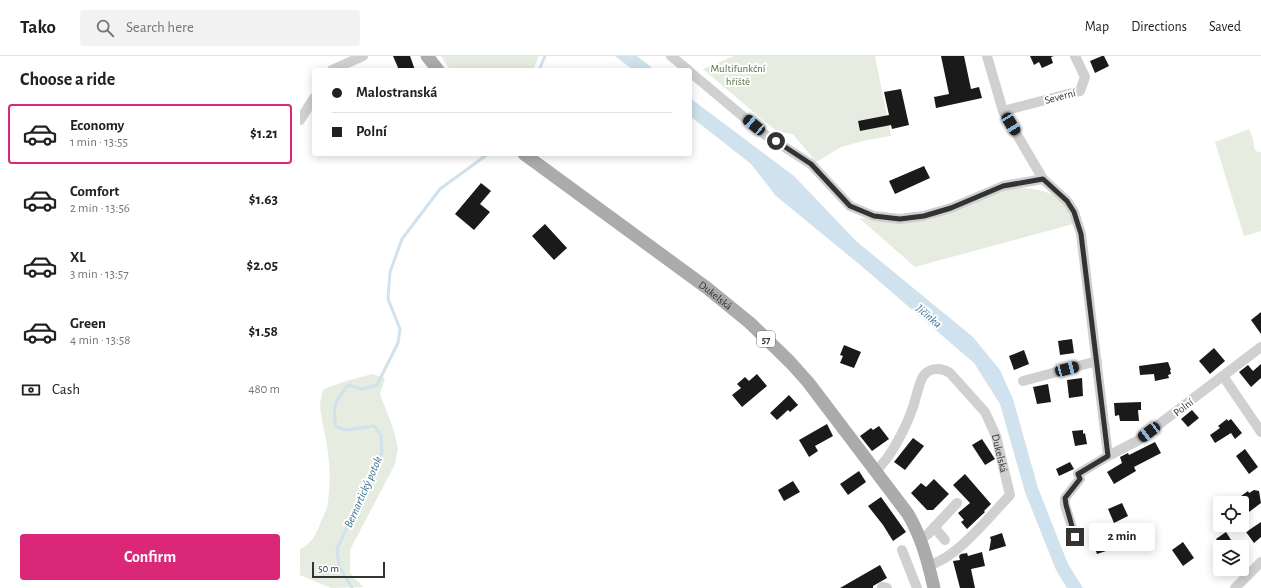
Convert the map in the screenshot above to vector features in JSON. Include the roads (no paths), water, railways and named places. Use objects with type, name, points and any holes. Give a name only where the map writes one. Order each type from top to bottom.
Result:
[{"type":"main road","points":[[427,56],[436,68]]},
{"type":"main road","name":"Dukelská","points":[[527,156],[707,288],[750,323],[790,362],[808,382],[908,514],[921,539],[934,588]]},
{"type":"street","points":[[336,68],[363,56]]},
{"type":"street","points":[[671,56],[685,68]]},
{"type":"street","points":[[987,56],[1003,111],[1043,179],[1067,201],[1074,212],[1081,234],[1108,456]]},
{"type":"street","name":"Severní","points":[[1003,111],[1080,91],[1085,77],[1075,56]]},
{"type":"street","points":[[692,74],[764,134],[811,164],[850,206],[874,216],[900,219],[924,216],[951,208],[1003,186],[1043,179]]},
{"type":"street","points":[[300,120],[312,101]]},
{"type":"street","name":"Polní","points":[[1075,537],[1065,498],[1080,479],[1078,474],[1108,456],[1137,442],[1261,347]]},
{"type":"street","points":[[1023,381],[1097,361]]},
{"type":"street","name":"Dukelská","points":[[875,471],[882,466],[896,444],[912,412],[922,379],[924,375],[932,370],[942,370],[950,373],[985,412],[996,436],[1010,495],[964,542],[937,563],[929,565]]},
{"type":"street","points":[[1223,376],[1261,432]]},
{"type":"street","points":[[921,539],[957,503]]},
{"type":"street","points":[[934,527],[945,540]]},
{"type":"street","points":[[902,550],[917,588]]},
{"type":"street","points":[[1235,588],[1261,562]]},
{"type":"water","points":[[615,56],[637,56],[652,68],[630,68]]},
{"type":"water","name":"Jičínka","points":[[692,100],[794,176],[856,241],[973,337],[1000,370],[1013,399],[1038,488],[1068,564],[1083,588],[1067,588],[1056,570],[1025,492],[1000,404],[974,363],[859,264],[776,196],[751,164],[692,118]]},
{"type":"waterway","name":"Bernartický potok","points":[[540,68],[545,56]]},
{"type":"waterway","name":"Bernartický potok","points":[[352,588],[339,566],[337,549],[382,452],[381,435],[374,426],[347,430],[336,427],[334,414],[337,400],[348,385],[362,389],[377,385],[398,343],[400,329],[388,299],[390,272],[402,239],[440,189],[485,156]]},
{"type":"park label","name":"Multifunkční hřiště","points":[[738,74]]}]
